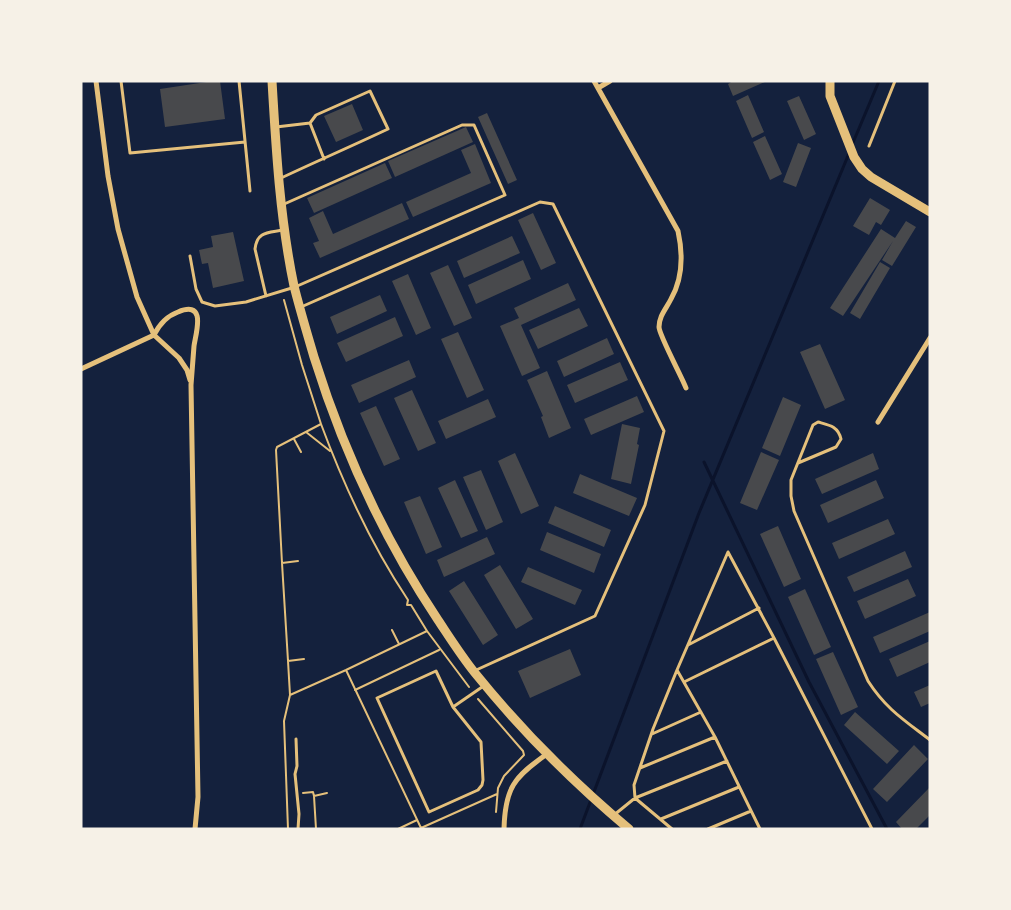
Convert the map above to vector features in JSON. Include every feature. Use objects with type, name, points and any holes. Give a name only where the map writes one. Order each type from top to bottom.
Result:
[{"type":"main road","points":[[272,81],[279,179],[294,287],[324,389],[360,479],[382,527],[422,597],[473,671],[547,754],[629,829]]},
{"type":"main road","points":[[830,81],[830,96],[854,157],[862,169],[871,177],[930,212]]},
{"type":"street","points":[[96,81],[108,176],[118,229],[137,297],[154,335],[184,364],[191,385]]},
{"type":"street","points":[[594,81],[678,231],[681,243],[681,270],[672,298],[661,316],[659,329],[686,388]]},
{"type":"street","points":[[598,88],[610,81]]},
{"type":"street","points":[[81,369],[154,335],[164,320],[173,314],[187,309],[197,314],[199,322],[194,345],[191,385],[198,797],[195,829]]},
{"type":"street","points":[[878,422],[930,338]]},
{"type":"street","points":[[504,829],[506,800],[512,786],[519,776],[547,754]]},
{"type":"lane","points":[[121,81],[130,153],[245,142]]},
{"type":"lane","points":[[239,81],[250,191]]},
{"type":"lane","points":[[869,146],[895,81]]},
{"type":"lane","points":[[275,127],[310,123],[316,116],[370,91],[388,129],[279,179]]},
{"type":"lane","points":[[310,123],[324,159]]},
{"type":"lane","points":[[190,256],[199,297],[202,302],[215,306],[246,302],[294,287],[504,195],[474,124],[462,125],[282,205]]},
{"type":"lane","points":[[300,308],[540,202],[553,204],[664,431],[645,505],[596,616],[473,671]]},
{"type":"lane","points":[[266,296],[255,249],[256,242],[262,234],[285,230]]},
{"type":"lane","points":[[798,463],[836,447],[841,439],[839,432],[833,427],[818,422],[813,425],[791,480],[794,512],[868,681],[878,697],[889,709],[930,740]]},
{"type":"lane","points":[[672,829],[635,798],[634,785],[651,734],[728,552],[759,608],[872,829]]},
{"type":"lane","points":[[688,645],[759,608]]},
{"type":"lane","points":[[684,682],[774,638]]},
{"type":"lane","points":[[677,670],[715,737],[760,829]]},
{"type":"lane","points":[[436,671],[453,707],[481,742],[484,780],[478,790],[429,812],[377,698],[436,671]]},
{"type":"lane","points":[[453,707],[485,685]]},
{"type":"lane","points":[[651,734],[701,712]]},
{"type":"lane","points":[[639,768],[715,737]]},
{"type":"lane","points":[[296,739],[297,766],[295,774],[299,814],[298,829]]},
{"type":"lane","points":[[613,815],[635,798],[727,761]]},
{"type":"lane","points":[[661,820],[739,787]]},
{"type":"lane","points":[[708,829],[751,811]]},
{"type":"path","points":[[284,300],[302,364],[332,453],[366,528],[388,570],[408,600],[407,605],[411,605],[428,631],[290,695]]},
{"type":"path","points":[[288,829],[284,721],[290,695],[275,453],[277,447],[321,424]]},
{"type":"path","points":[[306,432],[332,453]]},
{"type":"path","points":[[294,438],[301,452]]},
{"type":"path","points":[[282,563],[298,561]]},
{"type":"path","points":[[392,630],[399,644]]},
{"type":"path","points":[[355,690],[440,649]]},
{"type":"path","points":[[288,661],[304,659]]},
{"type":"path","points":[[346,670],[420,828],[497,794]]},
{"type":"path","points":[[303,793],[313,792],[316,829]]},
{"type":"path","points":[[314,796],[328,793]]},
{"type":"path","points":[[398,829],[417,820]]},
{"type":"building","points":[[220,81],[225,119],[165,127],[160,89]]},
{"type":"building","points":[[733,81],[767,81],[733,96],[728,84]]},
{"type":"building","points":[[748,95],[764,132],[752,138],[736,101]]},
{"type":"building","points":[[799,96],[816,134],[804,140],[787,101]]},
{"type":"building","points":[[352,104],[363,130],[336,142],[324,116]]},
{"type":"building","points":[[487,113],[517,180],[508,184],[478,117]]},
{"type":"building","points":[[466,127],[473,142],[395,177],[388,161]]},
{"type":"building","points":[[765,136],[782,174],[770,180],[753,142]]},
{"type":"building","points":[[798,143],[811,148],[796,187],[783,182]]},
{"type":"building","points":[[475,144],[491,183],[413,217],[406,202],[471,173],[461,150]]},
{"type":"building","points":[[385,163],[392,178],[314,213],[307,198]]},
{"type":"building","points":[[870,198],[890,210],[881,225],[876,222],[869,235],[853,226]]},
{"type":"building","points":[[402,203],[409,219],[320,258],[313,243],[319,241],[309,218],[323,211],[333,234]]},
{"type":"building","points":[[533,213],[556,263],[541,270],[518,220]]},
{"type":"building","points":[[906,221],[916,227],[892,266],[882,260],[893,241],[843,316],[830,308],[881,229],[895,238]]},
{"type":"building","points":[[233,232],[244,281],[213,288],[208,263],[202,264],[199,250],[213,247],[211,236]]},
{"type":"building","points":[[512,236],[520,253],[464,278],[457,261]]},
{"type":"building","points":[[523,260],[531,279],[476,304],[468,285]]},
{"type":"building","points":[[880,262],[890,268],[860,319],[850,313]]},
{"type":"building","points":[[448,265],[472,318],[454,326],[430,273]]},
{"type":"building","points":[[408,274],[431,328],[416,335],[392,281]]},
{"type":"building","points":[[568,283],[576,300],[521,325],[540,368],[522,376],[500,326],[519,318],[514,308]]},
{"type":"building","points":[[380,295],[387,311],[337,334],[330,317]]},
{"type":"building","points":[[579,308],[588,326],[538,349],[529,330]]},
{"type":"building","points":[[395,317],[403,336],[346,362],[337,343]]},
{"type":"building","points":[[458,332],[484,390],[467,398],[441,339]]},
{"type":"building","points":[[607,338],[614,354],[564,377],[557,361]]},
{"type":"building","points":[[820,344],[845,400],[825,409],[800,352]]},
{"type":"building","points":[[409,360],[416,377],[359,403],[351,385]]},
{"type":"building","points":[[620,362],[628,380],[575,403],[567,385]]},
{"type":"building","points":[[547,371],[571,428],[549,438],[541,417],[543,416],[527,380]]},
{"type":"building","points":[[412,390],[436,443],[418,451],[394,398]]},
{"type":"building","points":[[637,396],[644,412],[591,435],[584,419]]},
{"type":"building","points":[[783,397],[801,405],[780,456],[762,448]]},
{"type":"building","points":[[488,399],[496,417],[446,439],[438,421]]},
{"type":"building","points":[[376,406],[400,459],[384,466],[360,413]]},
{"type":"building","points":[[622,424],[640,428],[637,444],[639,445],[631,484],[611,479]]},
{"type":"building","points":[[761,452],[779,460],[757,510],[740,503]]},
{"type":"building","points":[[515,453],[539,506],[521,514],[498,461]]},
{"type":"building","points":[[873,453],[879,469],[822,494],[815,479]]},
{"type":"building","points":[[481,470],[503,522],[486,530],[463,477]]},
{"type":"building","points":[[580,474],[637,498],[629,516],[573,493]]},
{"type":"building","points":[[455,480],[478,531],[461,538],[438,488]]},
{"type":"building","points":[[876,480],[884,498],[828,523],[820,505]]},
{"type":"building","points":[[420,496],[442,547],[426,554],[404,502]]},
{"type":"building","points":[[555,506],[611,530],[604,547],[548,523]]},
{"type":"building","points":[[888,519],[895,534],[839,559],[832,543]]},
{"type":"building","points":[[778,526],[801,579],[784,587],[760,534]]},
{"type":"building","points":[[547,532],[601,554],[594,573],[540,550]]},
{"type":"building","points":[[487,537],[495,554],[444,577],[437,560]]},
{"type":"building","points":[[905,551],[912,567],[854,592],[847,577]]},
{"type":"building","points":[[500,565],[533,619],[516,629],[484,575]]},
{"type":"building","points":[[528,567],[582,590],[575,605],[521,582]]},
{"type":"building","points":[[908,579],[916,596],[865,619],[857,601]]},
{"type":"building","points":[[464,581],[498,635],[483,645],[449,591]]},
{"type":"building","points":[[805,589],[831,647],[814,655],[788,597]]},
{"type":"building","points":[[930,612],[930,631],[880,653],[873,637]]},
{"type":"building","points":[[930,641],[930,662],[897,677],[889,659]]},
{"type":"building","points":[[570,649],[581,675],[530,698],[518,671]]},
{"type":"building","points":[[833,652],[858,707],[841,715],[816,659]]},
{"type":"building","points":[[930,685],[930,703],[921,707],[914,692]]},
{"type":"building","points":[[855,712],[899,751],[887,764],[844,725]]},
{"type":"building","points":[[914,745],[928,759],[887,802],[873,789]]},
{"type":"building","points":[[930,787],[930,815],[916,829],[902,829],[896,822]]},
{"type":"waterway","points":[[852,145],[879,81]]},
{"type":"waterway","points":[[580,829],[699,513],[850,151]]},
{"type":"waterway","points":[[704,462],[809,682],[887,829]]}]
